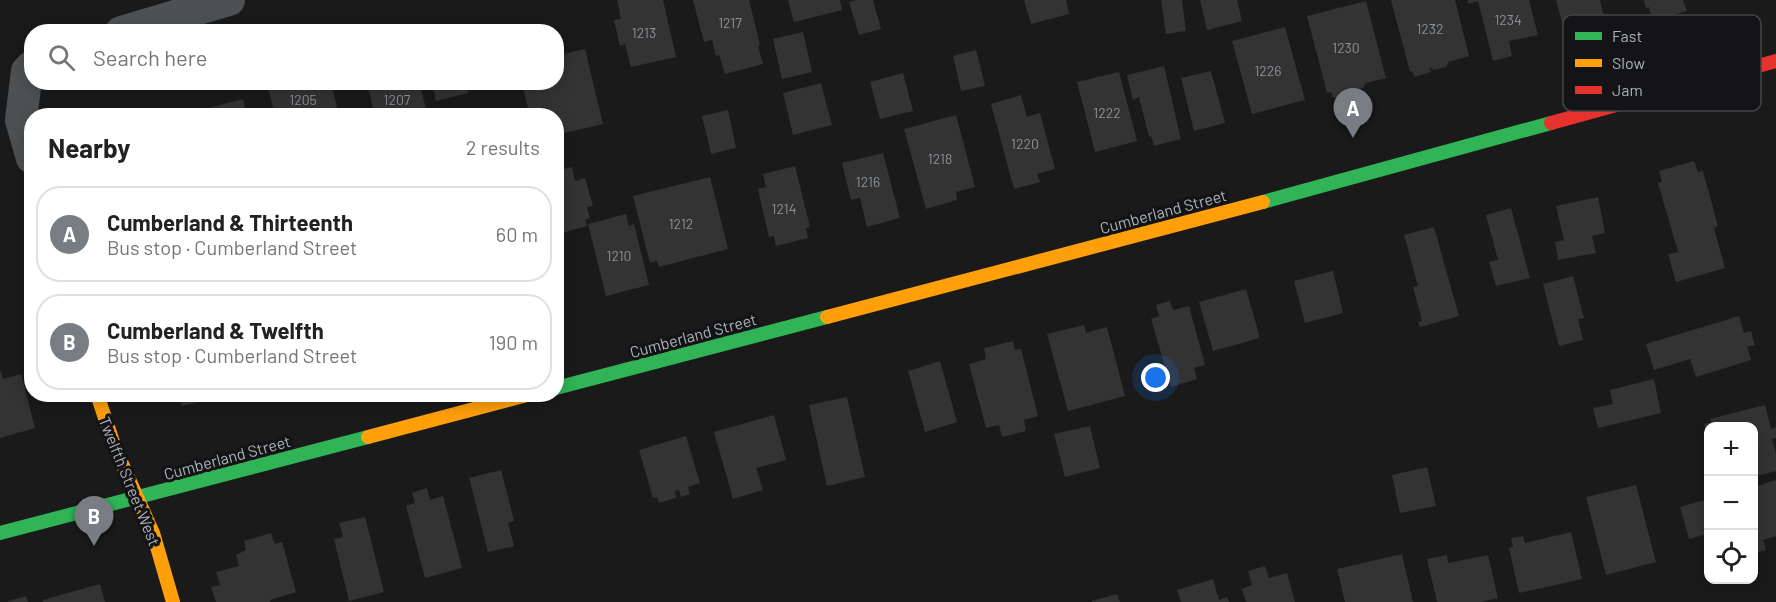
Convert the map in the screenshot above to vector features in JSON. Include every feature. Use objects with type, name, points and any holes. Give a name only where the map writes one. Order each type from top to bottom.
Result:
[{"type":"street","points":[[143,24],[194,5],[229,0]]},
{"type":"street","name":"Cumberland Street","points":[[1761,65],[1776,61]]},
{"type":"street","points":[[24,130],[21,120],[26,90]]},
{"type":"street","name":"Cumberland Street","points":[[564,386],[1180,225],[1594,111]]},
{"type":"street","name":"Twelfth Street West","points":[[100,402],[115,448],[153,533],[173,602]]},
{"type":"street","name":"Cumberland Street","points":[[0,533],[501,402]]},
{"type":"building","points":[[617,0],[663,0],[676,57],[631,67],[625,44],[620,46],[614,20],[621,19]]},
{"type":"building","points":[[693,0],[749,0],[763,64],[725,74],[719,55],[716,56],[712,40],[704,42]]},
{"type":"building","points":[[788,0],[840,0],[842,10],[794,22]]},
{"type":"building","points":[[873,0],[881,29],[859,35],[849,2]]},
{"type":"building","points":[[1024,0],[1066,0],[1069,14],[1031,24]]},
{"type":"building","points":[[1161,0],[1182,0],[1186,31],[1166,34]]},
{"type":"building","points":[[1200,0],[1237,0],[1242,21],[1207,30]]},
{"type":"building","points":[[1391,0],[1455,0],[1469,56],[1449,62],[1446,67],[1434,70],[1429,67],[1431,72],[1414,77],[1412,71],[1410,72]]},
{"type":"building","points":[[1468,0],[1529,0],[1538,35],[1509,41],[1512,56],[1493,61],[1478,1],[1468,4]]},
{"type":"building","points":[[1556,0],[1600,0],[1603,15],[1563,15],[1563,25]]},
{"type":"building","points":[[1644,0],[1683,0],[1687,11],[1671,15],[1651,15],[1649,7],[1646,8]]},
{"type":"building","points":[[1366,1],[1386,78],[1366,83],[1363,88],[1351,92],[1346,89],[1348,94],[1333,98],[1331,92],[1327,93],[1307,16]]},
{"type":"building","points":[[1285,27],[1305,100],[1252,114],[1232,41]]},
{"type":"building","points":[[803,32],[812,72],[782,79],[773,39]]},
{"type":"building","points":[[585,49],[603,124],[564,133],[564,108],[528,108],[524,90],[564,90],[564,54]]},
{"type":"building","points":[[976,50],[985,86],[961,91],[953,56]]},
{"type":"building","points":[[1164,66],[1181,139],[1154,146],[1151,136],[1149,137],[1139,97],[1133,100],[1127,75]]},
{"type":"building","points":[[1211,71],[1225,123],[1194,131],[1181,78]]},
{"type":"building","points":[[1119,72],[1137,141],[1095,152],[1077,82]]},
{"type":"building","points":[[903,73],[913,111],[880,119],[870,82]]},
{"type":"building","points":[[821,83],[832,125],[793,135],[783,93]]},
{"type":"building","points":[[269,90],[333,90],[337,108],[273,108]]},
{"type":"building","points":[[369,90],[421,90],[426,108],[373,108]]},
{"type":"building","points":[[434,90],[467,90],[468,93],[436,101]]},
{"type":"building","points":[[1021,95],[1027,117],[1040,113],[1055,169],[1037,174],[1040,182],[1014,189],[991,104]]},
{"type":"building","points":[[243,99],[245,108],[209,108]]},
{"type":"building","points":[[728,110],[736,148],[711,154],[702,116]]},
{"type":"building","points":[[956,115],[975,187],[956,192],[957,200],[926,209],[904,129]]},
{"type":"building","points":[[883,153],[900,218],[867,227],[860,198],[851,200],[842,163]]},
{"type":"building","points":[[1694,161],[1698,172],[1703,171],[1718,226],[1714,228],[1725,268],[1676,282],[1668,254],[1678,252],[1658,183],[1662,182],[1659,171]]},
{"type":"building","points":[[795,166],[810,227],[806,228],[808,238],[776,246],[774,236],[769,237],[758,189],[766,187],[763,174]]},
{"type":"building","points":[[572,167],[575,181],[585,178],[593,206],[587,207],[590,218],[585,220],[587,226],[564,232],[564,169]]},
{"type":"building","points":[[710,177],[728,249],[659,267],[657,261],[650,263],[633,196]]},
{"type":"building","points":[[1598,197],[1605,233],[1592,236],[1596,253],[1558,260],[1555,242],[1564,240],[1556,206]]},
{"type":"building","points":[[1511,208],[1530,278],[1496,286],[1489,262],[1498,260],[1486,215]]},
{"type":"building","points":[[626,214],[629,226],[634,224],[649,285],[606,296],[588,224]]},
{"type":"building","points":[[1434,227],[1459,316],[1420,327],[1418,322],[1422,321],[1413,287],[1418,286],[1404,235]]},
{"type":"building","points":[[1333,271],[1343,313],[1305,323],[1294,281]]},
{"type":"building","points":[[1573,276],[1584,318],[1578,319],[1583,340],[1559,346],[1543,284]]},
{"type":"building","points":[[1246,289],[1260,338],[1213,351],[1199,302]]},
{"type":"building","points":[[1170,301],[1173,310],[1189,306],[1205,365],[1194,368],[1197,379],[1171,387],[1151,319],[1159,316],[1156,305]]},
{"type":"building","points":[[1739,316],[1744,333],[1751,331],[1755,345],[1747,347],[1751,360],[1696,377],[1690,359],[1654,370],[1646,344]]},
{"type":"building","points":[[1084,325],[1086,333],[1107,327],[1125,396],[1068,411],[1047,334]]},
{"type":"building","points":[[1013,341],[1015,350],[1021,349],[1038,416],[1024,420],[1026,431],[1002,437],[999,425],[986,428],[969,364],[986,359],[984,348]]},
{"type":"building","points":[[940,361],[957,422],[925,432],[908,371]]},
{"type":"building","points":[[0,370],[3,379],[21,374],[24,402],[28,402],[35,428],[0,438]]},
{"type":"building","points":[[1654,379],[1661,413],[1598,428],[1593,408],[1613,404],[1610,390]]},
{"type":"building","points":[[847,397],[865,477],[827,486],[809,405]]},
{"type":"building","points":[[181,402],[198,402],[182,406]]},
{"type":"building","points":[[1765,405],[1771,429],[1776,427],[1776,438],[1772,439],[1776,453],[1776,471],[1758,476],[1758,422],[1711,422],[1710,419]]},
{"type":"building","points":[[774,415],[786,460],[756,468],[763,490],[733,499],[714,432]]},
{"type":"building","points":[[1090,426],[1100,468],[1065,477],[1054,434]]},
{"type":"building","points":[[686,436],[700,483],[688,487],[690,494],[681,497],[679,490],[675,491],[676,498],[659,503],[657,497],[653,498],[639,450]]},
{"type":"building","points":[[1427,467],[1436,506],[1400,513],[1392,475]]},
{"type":"building","points":[[501,470],[514,521],[508,523],[514,546],[488,552],[469,478]]},
{"type":"building","points":[[1776,480],[1776,536],[1763,540],[1766,550],[1758,552],[1758,530],[1758,486]]},
{"type":"building","points":[[1636,485],[1656,562],[1606,575],[1586,497]]},
{"type":"building","points":[[427,488],[430,500],[443,496],[462,568],[425,578],[406,506],[415,503],[412,493]]},
{"type":"building","points":[[1704,500],[1704,535],[1689,539],[1680,507]]},
{"type":"building","points":[[365,517],[384,592],[349,601],[334,539],[343,537],[339,523]]},
{"type":"building","points":[[1571,532],[1582,579],[1519,593],[1509,548],[1513,547],[1511,538],[1523,536],[1525,543]]},
{"type":"building","points":[[271,533],[275,544],[282,542],[296,592],[270,600],[270,602],[216,602],[211,587],[220,585],[216,572],[239,566],[236,555],[246,550],[244,541]]},
{"type":"building","points":[[1402,554],[1413,602],[1345,602],[1337,569]]},
{"type":"building","points":[[1447,555],[1448,563],[1488,555],[1498,598],[1481,602],[1437,602],[1427,559]]},
{"type":"building","points":[[1265,566],[1269,578],[1287,573],[1295,602],[1246,602],[1242,589],[1252,585],[1248,571]]},
{"type":"building","points":[[1213,579],[1219,600],[1227,597],[1229,602],[1181,602],[1177,590]]},
{"type":"building","points":[[100,584],[105,602],[43,602],[43,600]]},
{"type":"building","points":[[1117,594],[1120,602],[1092,602],[1092,601]]},
{"type":"building","points":[[26,596],[28,602],[8,602],[8,601]]},
{"type":"traffic: fast","points":[[1263,202],[1551,123]]},
{"type":"traffic: fast","points":[[564,386],[827,317]]},
{"type":"traffic: fast","points":[[0,533],[368,437]]},
{"type":"traffic: slow","points":[[827,317],[1263,202]]},
{"type":"traffic: slow","points":[[100,402],[115,448],[153,533],[173,602]]},
{"type":"traffic: slow","points":[[368,437],[501,402]]},
{"type":"traffic: jam","points":[[1761,65],[1776,61]]},
{"type":"traffic: jam","points":[[1551,123],[1595,111]]},
{"type":"place","name":"Cumberland & Thirteenth","points":[[1353,138]]},
{"type":"place","name":"Cumberland & Twelfth","points":[[94,546]]}]
